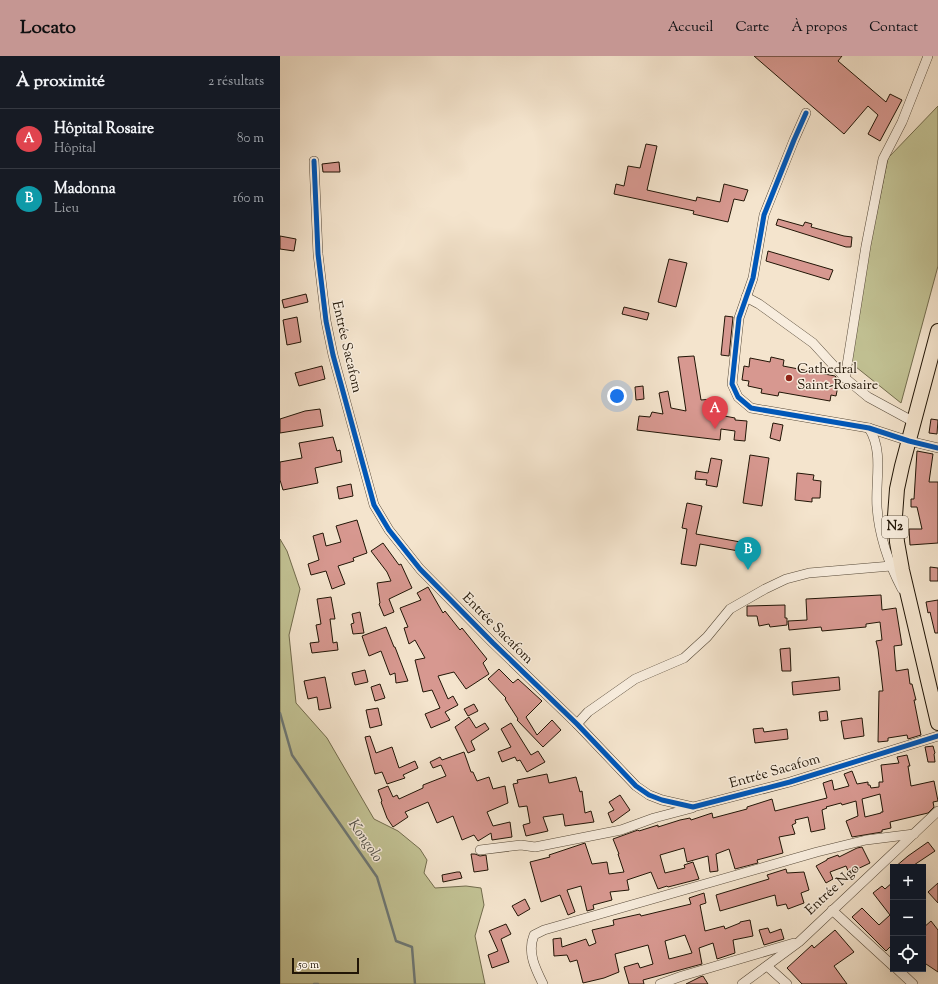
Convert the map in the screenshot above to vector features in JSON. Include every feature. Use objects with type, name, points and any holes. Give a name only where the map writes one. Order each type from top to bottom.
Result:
[{"type":"highway","name":"N2","points":[[938,331],[897,489],[895,516],[897,542],[902,570],[938,723]]},
{"type":"street","points":[[846,378],[866,246],[883,159],[902,122],[926,58]]},
{"type":"street","points":[[806,113],[790,147],[764,215],[753,278],[739,318],[732,384],[738,397],[751,408],[869,428],[909,441],[938,448]]},
{"type":"street","name":"Entrée Sacafom","points":[[314,160],[318,254],[326,321],[333,354],[374,505],[389,530],[420,569],[493,644],[576,724],[636,786],[649,795],[662,800],[693,807],[790,782],[938,736]]},
{"type":"street","points":[[746,297],[759,304],[813,343],[846,378],[868,397],[914,422]]},
{"type":"street","points":[[869,428],[873,435],[878,459],[877,506],[880,531],[891,566],[911,605]]},
{"type":"street","points":[[576,724],[588,712],[635,679],[684,658],[706,637],[730,609],[765,589],[786,579],[809,573],[891,566]]},
{"type":"street","points":[[480,850],[521,846],[535,847],[621,830],[654,818],[693,807]]},
{"type":"street","name":"Entrée Ngo","points":[[742,984],[799,942],[938,811]]},
{"type":"street","points":[[543,984],[531,954],[531,943],[534,935],[544,930],[817,852],[866,840],[914,834]]},
{"type":"street","points":[[832,910],[890,963]]},
{"type":"street","points":[[660,984],[682,976],[799,942]]},
{"type":"street","points":[[767,966],[787,984]]},
{"type":"street","points":[[900,972],[913,984]]},
{"type":"green space","points":[[938,106],[938,266],[901,403],[846,359],[888,158]]},
{"type":"green space","points":[[280,539],[287,551],[300,589],[289,635],[296,703],[327,738],[374,819],[398,831],[420,849],[427,860],[424,873],[435,888],[466,886],[481,888],[484,905],[475,936],[485,984],[280,984]]},
{"type":"building","points":[[754,56],[842,56],[838,61],[886,102],[890,94],[902,100],[880,141],[868,134],[878,115],[868,106],[844,134]]},
{"type":"building","points":[[646,144],[657,146],[647,190],[696,201],[697,197],[720,202],[724,184],[748,190],[744,201],[734,199],[728,222],[693,214],[694,211],[614,194],[616,184],[624,186],[628,166],[640,168]]},
{"type":"building","points":[[339,162],[340,172],[323,172],[322,164]]},
{"type":"building","points":[[778,219],[803,226],[805,222],[812,224],[811,227],[852,237],[851,247],[846,247],[776,225]]},
{"type":"building","points":[[280,236],[296,239],[294,251],[280,249]]},
{"type":"building","points":[[768,251],[833,270],[829,280],[766,261]]},
{"type":"building","points":[[669,259],[687,263],[676,307],[658,302]]},
{"type":"building","points":[[306,294],[308,302],[284,308],[282,300]]},
{"type":"building","points":[[624,307],[649,313],[647,320],[622,314]]},
{"type":"building","points":[[725,316],[733,317],[729,356],[721,355]]},
{"type":"building","points":[[297,317],[301,342],[287,345],[283,320]]},
{"type":"building","points":[[694,356],[701,400],[713,399],[714,414],[735,418],[735,420],[747,421],[745,441],[734,440],[735,431],[721,429],[720,440],[637,430],[639,416],[650,417],[652,412],[663,414],[659,393],[668,391],[671,408],[686,411],[678,357]]},
{"type":"building","name":"Cathedral Saint-Rosaire","points":[[771,357],[784,360],[783,366],[835,376],[836,380],[839,381],[836,396],[831,395],[830,401],[779,392],[778,396],[761,393],[762,389],[748,386],[749,381],[742,380],[744,366],[749,367],[750,358],[770,362]]},
{"type":"building","points":[[322,366],[325,379],[299,386],[295,373]]},
{"type":"building","points":[[643,386],[644,399],[636,400],[635,387]]},
{"type":"building","points":[[320,409],[323,426],[280,433],[280,419],[305,411]]},
{"type":"building","points":[[931,419],[938,420],[937,434],[929,433]]},
{"type":"building","points":[[773,423],[783,425],[780,441],[770,438]]},
{"type":"building","points":[[333,437],[337,451],[340,450],[342,462],[315,468],[318,483],[283,490],[280,480],[280,462],[302,458],[299,443]]},
{"type":"building","points":[[917,451],[933,454],[929,482],[938,482],[938,543],[910,545],[909,529],[922,529],[917,507],[911,507],[911,499],[914,499]]},
{"type":"building","points":[[750,455],[769,458],[762,506],[743,503]]},
{"type":"building","points":[[711,458],[722,460],[717,487],[706,485],[707,480],[695,479],[696,471],[708,473]]},
{"type":"building","points":[[797,473],[814,475],[813,480],[821,481],[820,498],[812,498],[812,502],[795,500]]},
{"type":"building","points":[[351,484],[353,496],[339,499],[337,487]]},
{"type":"building","points":[[687,503],[702,506],[696,534],[746,543],[744,552],[700,544],[696,566],[681,564],[687,529],[682,528]]},
{"type":"building","points":[[357,520],[367,553],[353,558],[354,561],[338,566],[345,584],[332,589],[326,571],[311,575],[308,564],[319,560],[313,536],[323,533],[326,546],[341,542],[336,526]]},
{"type":"building","points":[[383,543],[399,565],[401,564],[412,588],[389,599],[394,612],[384,616],[379,604],[377,583],[391,581],[387,572],[371,551]]},
{"type":"building","points":[[930,567],[938,568],[938,581],[930,581]]},
{"type":"building","points":[[428,587],[443,613],[445,611],[460,630],[462,628],[487,659],[483,663],[489,674],[466,689],[454,672],[438,676],[448,699],[453,696],[458,705],[445,712],[450,720],[431,728],[425,714],[440,708],[432,690],[423,692],[415,660],[425,658],[415,640],[409,644],[404,628],[408,627],[400,608],[421,600],[417,593]]},
{"type":"building","points":[[881,595],[882,610],[896,608],[902,645],[894,646],[896,671],[908,669],[910,684],[912,684],[916,700],[914,700],[921,735],[908,739],[907,735],[888,738],[888,741],[878,742],[879,691],[883,691],[876,641],[882,640],[880,622],[866,624],[866,627],[822,631],[821,627],[789,630],[788,621],[807,620],[806,599]]},
{"type":"building","points":[[331,597],[335,619],[330,619],[333,643],[337,642],[338,650],[312,653],[310,643],[319,642],[316,625],[321,624],[317,599]]},
{"type":"building","points":[[938,600],[938,633],[935,633],[926,602]]},
{"type":"building","points":[[785,605],[785,618],[787,618],[787,625],[770,627],[769,624],[759,626],[757,616],[747,616],[747,606]]},
{"type":"building","points":[[360,612],[364,633],[353,634],[351,624],[354,623],[352,614]]},
{"type":"building","points":[[386,627],[408,681],[396,683],[395,673],[390,675],[381,651],[369,656],[362,636]]},
{"type":"building","points":[[790,648],[791,671],[782,671],[780,649]]},
{"type":"building","points":[[499,669],[513,683],[518,679],[542,701],[526,717],[537,735],[552,720],[561,730],[543,747],[517,720],[518,719],[505,699],[506,698],[488,679]]},
{"type":"building","points":[[365,670],[368,682],[355,685],[352,673]]},
{"type":"building","points":[[325,677],[331,708],[319,710],[317,697],[308,699],[304,681]]},
{"type":"building","points":[[839,677],[840,690],[793,695],[792,682]]},
{"type":"building","points":[[380,684],[385,698],[375,701],[371,687]]},
{"type":"building","points":[[474,704],[478,711],[468,716],[464,709]]},
{"type":"building","points":[[378,708],[382,725],[370,728],[366,710]]},
{"type":"building","points":[[827,711],[828,720],[820,721],[819,712]]},
{"type":"building","points":[[469,717],[476,728],[485,723],[489,729],[471,741],[475,750],[468,753],[455,727]]},
{"type":"building","points":[[862,718],[864,736],[844,739],[841,721]]},
{"type":"building","points":[[511,723],[531,755],[538,751],[545,762],[527,772],[520,760],[517,761],[515,757],[502,762],[498,752],[511,747],[501,729]]},
{"type":"building","points":[[763,728],[764,732],[787,729],[788,739],[755,743],[753,729]]},
{"type":"building","points":[[370,736],[376,753],[392,747],[399,768],[415,761],[418,768],[403,775],[405,778],[387,784],[382,772],[375,774],[365,737]]},
{"type":"building","points":[[933,746],[935,762],[928,762],[925,747]]},
{"type":"building","points":[[464,752],[471,772],[473,772],[477,781],[489,777],[493,789],[505,786],[508,803],[487,812],[493,826],[510,822],[512,837],[492,840],[491,833],[478,841],[474,835],[462,840],[453,816],[437,823],[428,802],[405,812],[408,817],[393,827],[387,818],[378,790],[388,786],[393,797],[397,795],[399,799],[423,788],[423,785],[446,776],[441,765],[433,768],[430,762],[440,757],[442,760]]},
{"type":"building","points":[[907,755],[910,766],[908,766],[911,786],[934,781],[938,801],[933,802],[934,807],[928,813],[890,822],[891,828],[882,830],[882,832],[852,837],[846,821],[858,816],[856,801],[842,805],[841,803],[826,807],[827,808],[822,810],[825,829],[811,832],[808,817],[795,820],[796,823],[792,825],[795,834],[779,837],[783,853],[757,860],[758,863],[735,869],[729,849],[716,854],[718,871],[710,872],[708,856],[687,862],[684,848],[660,855],[665,873],[685,868],[684,865],[693,862],[699,879],[658,889],[651,872],[627,880],[629,890],[610,892],[612,900],[593,905],[594,909],[587,911],[581,886],[567,890],[575,912],[568,915],[560,895],[541,902],[530,862],[550,857],[549,855],[585,843],[592,864],[607,862],[609,874],[624,872],[613,839],[638,830],[639,831],[658,825],[658,827],[690,818],[691,820],[712,813],[713,818],[747,809],[747,807],[772,799],[775,811],[827,798],[823,783],[832,780],[834,790],[849,786],[844,774],[852,771],[857,784],[868,782],[868,785],[870,785],[871,788],[879,787],[879,782],[883,782],[881,765],[899,763],[897,757]],"holes":[[[880,794],[883,812],[865,817],[862,799]]]},
{"type":"building","points":[[547,774],[549,783],[576,777],[580,792],[582,791],[585,813],[591,811],[594,822],[565,826],[563,814],[543,817],[548,831],[526,836],[523,825],[530,823],[527,806],[519,807],[513,784],[518,783],[517,780]]},
{"type":"building","points":[[620,795],[630,810],[612,823],[608,813],[614,810],[609,802]]},
{"type":"building","points":[[928,842],[935,851],[916,864],[899,864]]},
{"type":"building","points":[[862,847],[870,863],[849,873],[846,866],[830,872],[833,879],[826,883],[816,866],[827,859],[838,855],[839,857]]},
{"type":"building","points":[[471,854],[480,856],[486,855],[488,870],[474,872]]},
{"type":"building","points":[[786,869],[787,873],[804,872],[809,890],[801,893],[804,903],[788,909],[786,904],[777,906],[775,895],[720,911],[716,895],[769,879],[767,875]]},
{"type":"building","points":[[460,872],[462,878],[443,882],[442,875]]},
{"type":"building","points":[[938,883],[938,903],[928,892]]},
{"type":"building","points":[[890,885],[890,915],[873,893],[882,886],[885,889]]},
{"type":"building","points":[[704,893],[706,903],[700,905],[705,931],[724,926],[725,929],[740,922],[750,920],[753,936],[733,940],[735,953],[717,959],[713,943],[699,948],[702,964],[643,980],[644,984],[629,984],[624,967],[638,963],[640,968],[653,964],[648,945],[615,954],[619,972],[604,978],[583,983],[577,960],[570,962],[567,955],[554,956],[553,939],[561,938],[562,947],[586,939],[589,946],[596,943],[592,930],[614,925],[613,920],[640,914],[641,916],[691,904],[689,898]],"holes":[[[685,935],[692,953],[669,959],[665,941]]]},
{"type":"building","points":[[525,899],[530,909],[518,916],[512,906]]},
{"type":"building","points":[[862,908],[879,925],[890,915],[890,947],[886,951],[852,917]]},
{"type":"building","points":[[931,921],[938,930],[938,972],[926,964],[926,925]]},
{"type":"building","points":[[506,924],[511,934],[501,939],[509,962],[492,968],[488,955],[498,951],[489,931]]},
{"type":"building","points":[[768,928],[770,933],[781,929],[784,939],[764,945],[759,930]]},
{"type":"building","points":[[835,930],[854,952],[834,966],[847,984],[802,984],[787,968],[812,945],[814,948]]},
{"type":"building","points":[[703,976],[708,984],[686,984],[700,977]]},
{"type":"waterway","name":"Kongolo","points":[[280,713],[292,755],[377,877],[396,941],[412,947],[415,984]]},
{"type":"cycle path","points":[[806,113],[764,215],[753,278],[739,318],[732,384],[738,397],[751,408],[869,428],[909,441],[938,448]]},
{"type":"cycle path","points":[[314,161],[318,254],[326,321],[333,355],[374,505],[389,530],[420,569],[493,643],[577,724],[636,786],[649,795],[662,800],[693,807],[790,782],[938,736]]},
{"type":"place","name":"Cathedral Saint-Rosaire","points":[[789,378]]},
{"type":"place","name":"Hôpital Rosaire","points":[[715,429]]},
{"type":"place","name":"Madonna","points":[[748,570]]}]
